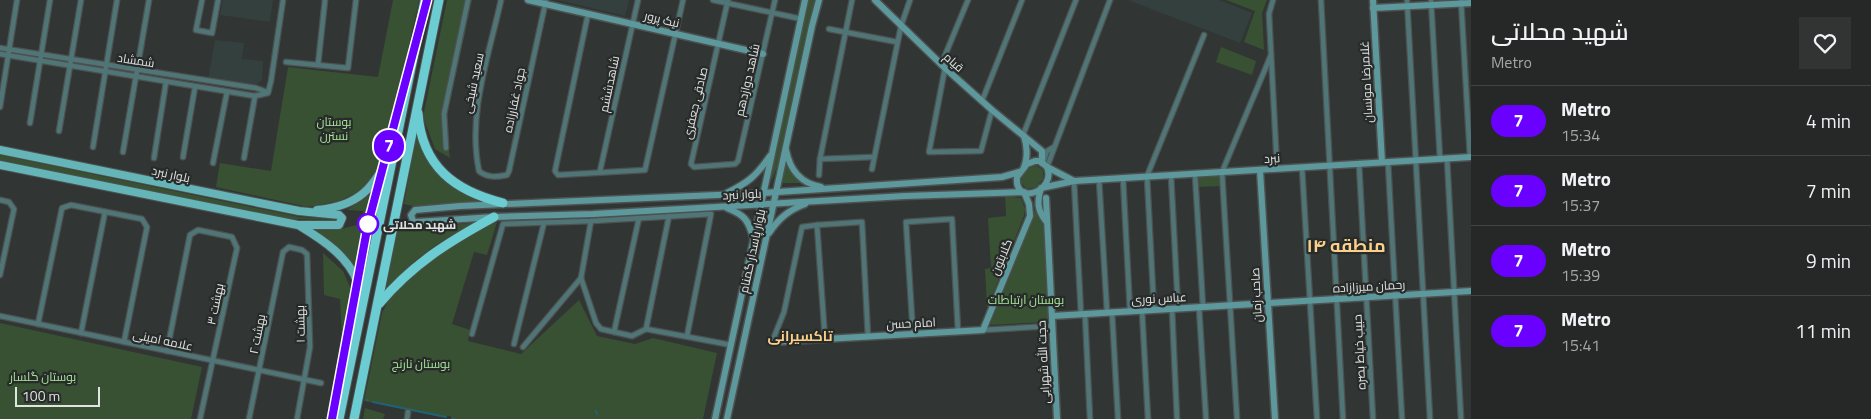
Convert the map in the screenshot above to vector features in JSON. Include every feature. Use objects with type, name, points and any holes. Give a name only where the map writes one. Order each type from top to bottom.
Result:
[{"type":"highway","points":[[339,419],[425,0]]},
{"type":"highway","points":[[354,419],[439,0]]},
{"type":"highway","points":[[417,105],[418,121],[424,142],[431,157],[441,170],[450,180],[470,193],[503,204]]},
{"type":"highway","points":[[377,306],[395,285],[448,242],[494,217]]},
{"type":"main road","name":"نیک پرور","points":[[528,0],[546,2],[588,14],[763,54]]},
{"type":"main road","name":"بلوار پاسدار گمنام","points":[[715,419],[806,0]]},
{"type":"main road","name":"بلوار پاسدار گمنام","points":[[727,419],[819,0]]},
{"type":"main road","name":"قیام","points":[[875,0],[943,67],[1042,151],[1045,165]]},
{"type":"main road","name":"غلامرضا مونسان","points":[[1372,0],[1385,162]]},
{"type":"main road","points":[[1373,8],[1407,3],[1471,3]]},
{"type":"main road","points":[[1023,135],[1026,144],[1026,162],[1024,166]]},
{"type":"main road","points":[[786,147],[789,162],[797,176],[816,186],[829,189]]},
{"type":"main road","points":[[299,211],[326,209],[346,204],[362,195],[378,177],[394,148]]},
{"type":"main road","name":"بلوار نبرد","points":[[0,150],[299,211],[339,215],[342,218],[339,225],[298,225],[0,165]]},
{"type":"main road","points":[[724,195],[741,186],[758,173],[772,152]]},
{"type":"main road","name":"نبرد","points":[[1040,188],[1074,181],[1100,179],[1470,157]]},
{"type":"main road","points":[[1045,165],[1049,171],[1048,180],[1033,193],[1024,192],[1018,186],[1018,172],[1024,166],[1035,161],[1045,165],[1074,181]]},
{"type":"main road","name":"صاحب زمان","points":[[1260,170],[1275,419]]},
{"type":"main road","name":"بلوار نبرد","points":[[1018,172],[1002,177],[764,193],[460,206],[415,210],[411,218],[416,222],[1024,192]]},
{"type":"main road","name":"حجت الله شهرابی","points":[[1040,188],[1039,210],[1047,222],[1057,419]]},
{"type":"main road","name":"گلابتون","points":[[983,330],[1030,216],[1029,204],[1024,192]]},
{"type":"main road","points":[[1046,198],[1047,222]]},
{"type":"main road","points":[[766,236],[783,215],[814,201]]},
{"type":"main road","points":[[460,206],[450,210],[449,213],[452,217],[461,219]]},
{"type":"main road","points":[[723,206],[741,214],[750,225],[754,238]]},
{"type":"main road","points":[[298,225],[323,240],[337,252],[349,267],[358,284],[362,305]]},
{"type":"main road","name":"رحمان میرزازاده","points":[[1268,303],[1471,291]]},
{"type":"main road","name":"عباس نوری","points":[[1052,316],[1268,303]]},
{"type":"main road","name":"امام حسن","points":[[772,342],[983,330]]},
{"type":"street","points":[[0,107],[17,0]]},
{"type":"street","points":[[30,123],[50,0]]},
{"type":"street","points":[[59,131],[81,0]]},
{"type":"street","points":[[93,147],[117,0]]},
{"type":"street","points":[[123,152],[149,0]]},
{"type":"street","points":[[202,0],[196,30],[212,33],[218,0]]},
{"type":"street","points":[[244,158],[255,96],[268,93],[271,81],[283,0]]},
{"type":"street","points":[[318,65],[325,0]]},
{"type":"street","points":[[286,62],[348,68],[356,0]]},
{"type":"street","points":[[446,148],[444,114],[468,0]]},
{"type":"street","name":"سعید شیخی","points":[[479,171],[475,147],[476,110],[501,0]]},
{"type":"street","name":"شاهدششم","points":[[600,172],[638,0]]},
{"type":"street","points":[[588,14],[555,174],[558,175],[645,170],[683,0]]},
{"type":"street","points":[[713,0],[797,18]]},
{"type":"street","name":"شاهد دوازدهم","points":[[737,164],[775,0]]},
{"type":"street","points":[[819,174],[820,159],[852,0]]},
{"type":"street","points":[[872,169],[900,26],[910,0]]},
{"type":"street","points":[[968,0],[943,67],[928,152],[981,151],[992,110]]},
{"type":"street","points":[[982,101],[1022,0]]},
{"type":"street","points":[[1023,135],[1076,0]]},
{"type":"street","points":[[1045,165],[1055,146],[1110,0]]},
{"type":"street","points":[[1274,0],[1268,14],[1277,168]]},
{"type":"street","points":[[1321,0],[1343,419]]},
{"type":"street","name":"جواد غفارزاده","points":[[479,171],[492,176],[507,175],[509,171],[546,2]]},
{"type":"street","name":"صادقی جعفری","points":[[728,2],[691,164],[694,167],[737,164]]},
{"type":"street","points":[[1431,2],[1440,159]]},
{"type":"street","points":[[1461,2],[1470,157]]},
{"type":"street","points":[[1407,3],[1430,419]]},
{"type":"street","points":[[829,29],[897,42]]},
{"type":"street","points":[[1154,310],[1147,176],[1204,35]]},
{"type":"street","name":"شمشاد","points":[[0,48],[256,88],[268,93]]},
{"type":"street","name":"شمشاد","points":[[0,54],[255,96]]},
{"type":"street","points":[[1237,419],[1222,172],[1271,55]]},
{"type":"street","points":[[154,158],[166,82]]},
{"type":"street","points":[[182,157],[195,87]]},
{"type":"street","points":[[213,163],[227,92]]},
{"type":"street","points":[[820,159],[874,157]]},
{"type":"street","points":[[1447,158],[1461,419]]},
{"type":"street","points":[[1385,162],[1402,419]]},
{"type":"street","name":"حبیب خیاط بصره","points":[[1359,164],[1373,419]]},
{"type":"street","points":[[1302,167],[1317,419]]},
{"type":"street","points":[[1195,174],[1206,419]]},
{"type":"street","points":[[1171,175],[1177,419]]},
{"type":"street","points":[[1123,178],[1130,311]]},
{"type":"street","points":[[1100,179],[1118,419]]},
{"type":"street","points":[[1074,181],[1090,419]]},
{"type":"street","points":[[0,200],[9,202],[14,209],[0,276]]},
{"type":"street","points":[[38,324],[62,208],[71,205],[142,219],[147,227],[124,342]]},
{"type":"street","points":[[81,333],[106,212]]},
{"type":"street","points":[[472,334],[502,224],[711,214],[687,336]]},
{"type":"street","points":[[646,329],[669,216]]},
{"type":"street","points":[[614,332],[639,218]]},
{"type":"street","points":[[913,334],[906,222],[952,219],[958,332]]},
{"type":"street","points":[[523,347],[581,278],[592,221]]},
{"type":"street","points":[[772,342],[784,312],[802,227],[862,222],[868,336]]},
{"type":"street","points":[[514,344],[544,223]]},
{"type":"street","points":[[817,225],[825,339]]},
{"type":"street","name":"بهشت ۳","points":[[167,351],[190,235],[198,230],[232,237],[237,248],[200,419]]},
{"type":"street","name":"بهشت ۱","points":[[283,252],[289,248],[302,250],[307,254],[310,347],[297,419]]},
{"type":"street","name":"بهشت ۲","points":[[250,419],[283,252]]},
{"type":"street","points":[[581,278],[596,323],[601,330],[632,336],[646,329],[731,345]]},
{"type":"street","points":[[1142,310],[1148,419]]},
{"type":"street","name":"علامه امینی","points":[[0,316],[322,383]]},
{"type":"street","name":"امام حسن","points":[[983,330],[1052,326]]},
{"type":"street","points":[[407,419],[408,412]]},
{"type":"shaded area","points":[[223,0],[273,0],[270,22],[220,15]]},
{"type":"shaded area","points":[[558,0],[629,0],[625,16]]},
{"type":"shaded area","points":[[1128,0],[1219,0],[1252,13],[1240,43]]},
{"type":"shaded area","points":[[215,40],[244,43],[242,59],[263,61],[262,80],[254,86],[208,80]]},
{"type":"green space","name":"بوستان نسترن","points":[[393,0],[419,0],[385,155],[380,169],[362,190],[339,201],[308,207],[216,187],[220,163],[271,171],[288,67],[378,77]]},
{"type":"green space","points":[[447,0],[472,0],[445,125],[450,158],[435,149],[423,117]]},
{"type":"green space","points":[[809,0],[815,0],[807,28],[778,165],[772,179],[770,179]]},
{"type":"green space","points":[[1226,0],[1267,0],[1262,13],[1264,50],[1244,42],[1255,11]]},
{"type":"green space","points":[[1221,47],[1256,61],[1252,75],[1216,62]]},
{"type":"green space","points":[[417,130],[433,166],[446,182],[455,189],[480,201],[413,206],[404,204]]},
{"type":"green space","points":[[0,155],[300,217],[335,220],[286,219],[13,163],[0,160]]},
{"type":"green space","points":[[786,163],[793,175],[804,183],[782,183]]},
{"type":"green space","points":[[1037,166],[1043,170],[1043,179],[1036,187],[1027,189],[1021,183],[1023,173]]},
{"type":"green space","points":[[1220,174],[1221,186],[1198,187],[1197,176]]},
{"type":"green space","points":[[370,194],[372,204],[366,223],[368,233],[360,280],[345,259],[313,229],[337,230],[361,224],[365,218],[363,211],[347,210]]},
{"type":"green space","points":[[1005,196],[1021,198],[1025,209],[1024,216],[987,308],[985,269],[991,268],[988,218],[1006,216]]},
{"type":"green space","name":"بوستان ارتباطات","points":[[1034,210],[1045,223],[1050,316],[1045,322],[990,325],[1026,236]]},
{"type":"green space","points":[[480,222],[454,234],[428,251],[393,281],[385,292],[397,231]]},
{"type":"green space","name":"بوستان نارنج","points":[[497,222],[487,255],[474,252],[452,324],[470,330],[468,341],[521,354],[579,300],[597,336],[635,344],[653,338],[717,353],[703,419],[452,419],[450,416],[441,417],[364,401],[382,313],[393,292],[436,255],[482,228]]},
{"type":"green space","points":[[323,253],[343,271],[354,296],[354,308],[343,380],[335,378],[342,339],[340,299],[324,295]]},
{"type":"green space","name":"بوستان گلسار","points":[[0,323],[202,367],[191,419],[0,419]]},
{"type":"green space","points":[[331,394],[338,396],[334,419],[326,419]]},
{"type":"green space","points":[[365,408],[385,414],[383,419],[363,419]]},
{"type":"waterway","points":[[373,402],[446,417]]},
{"type":"metro line","name":"7","points":[[332,419],[368,224],[427,0]]},
{"type":"place","name":"شهید محلاتی","points":[[368,224]]},
{"type":"district","name":"منطقه ۱۴","points":[[1346,245]]},
{"type":"district","name":"تاکسیرانی","points":[[800,335]]}]
